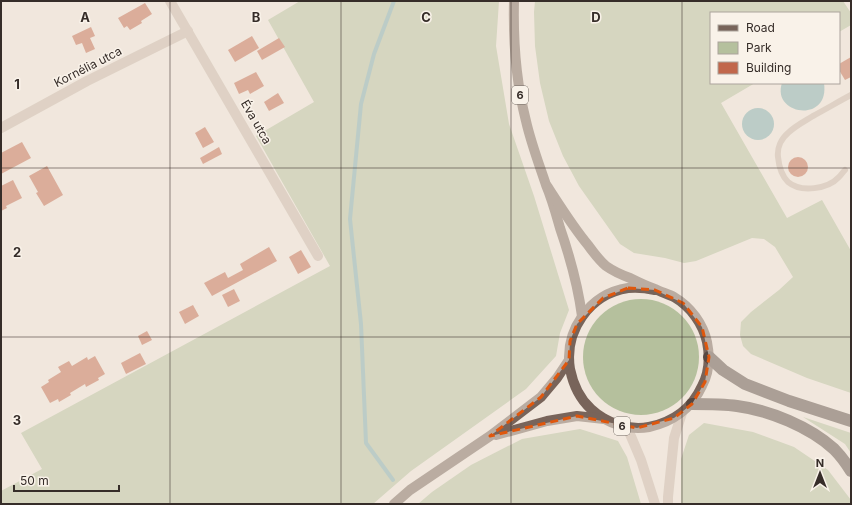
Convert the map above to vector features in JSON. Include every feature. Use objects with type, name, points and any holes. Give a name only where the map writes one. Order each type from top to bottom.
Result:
[{"type":"highway","points":[[709,357],[723,370],[745,384],[789,401],[851,421]]},
{"type":"highway","points":[[692,404],[737,406],[758,410],[804,428],[834,450],[851,471]]},
{"type":"main road","name":"6","points":[[514,1],[513,28],[519,88],[526,122],[533,148],[573,267],[580,298],[582,316]]},
{"type":"main road","name":"6","points":[[547,186],[578,234],[606,266],[620,274],[675,297],[691,310],[700,323],[706,337],[709,357],[708,370],[699,393],[692,404],[682,413],[665,422],[642,427],[627,427],[605,419],[590,408],[579,394],[572,378],[568,360],[570,341],[582,316],[603,298],[628,288],[656,290]]},
{"type":"main road","name":"6","points":[[394,504],[410,490],[490,436],[541,397],[568,360]]},
{"type":"main road","name":"6","points":[[490,436],[547,421],[577,416],[605,419]]},
{"type":"street","name":"Éva utca","points":[[170,1],[318,256]]},
{"type":"street","name":"Kornélia utca","points":[[1,128],[87,81],[188,31]]},
{"type":"street","points":[[668,504],[674,438],[682,413]]},
{"type":"street","points":[[627,427],[641,460],[655,504]]},
{"type":"lane","points":[[845,170],[838,178],[828,184],[809,188],[798,187],[789,183],[783,176],[779,167],[778,154],[779,145],[787,133],[799,124],[851,95]]},
{"type":"highlighted area","points":[[628,288],[655,290],[683,303],[702,327],[709,357],[705,382],[692,404],[674,418],[637,428],[577,416],[490,436],[541,397],[569,360],[570,341],[577,324],[603,298]]},
{"type":"green space","points":[[300,1],[499,1],[496,46],[509,124],[534,196],[569,310],[560,333],[556,356],[526,389],[411,471],[373,504],[1,504],[1,491],[42,469],[21,433],[330,266],[256,136],[314,102],[268,20]]},
{"type":"green space","points":[[535,1],[843,1],[851,13],[851,25],[840,31],[840,12],[710,12],[710,84],[753,84],[721,103],[787,218],[822,200],[851,251],[851,393],[807,378],[751,354],[743,346],[740,335],[741,322],[793,277],[775,247],[764,239],[752,238],[696,261],[684,263],[634,253],[620,244],[579,186],[563,156],[549,121],[540,83],[535,46]]},
{"type":"green space","points":[[641,299],[663,304],[682,316],[694,335],[699,357],[694,379],[682,398],[663,410],[641,415],[619,410],[600,398],[588,379],[583,357],[588,335],[600,316],[619,304]]},
{"type":"green space","points":[[803,417],[851,433],[851,453],[845,444]]},
{"type":"green space","points":[[704,423],[753,432],[794,447],[828,470],[851,500],[851,504],[681,504],[681,459],[689,435]]},
{"type":"green space","points":[[580,429],[618,441],[627,457],[641,504],[418,504],[432,492],[471,465],[522,439]]},
{"type":"water","points":[[782,84],[824,84],[823,96],[818,105],[810,109],[801,110],[792,108],[785,102],[781,94]]},
{"type":"water","points":[[758,108],[767,111],[771,115],[774,124],[771,133],[767,137],[758,140],[749,137],[745,133],[742,124],[745,115],[749,111]]},
{"type":"building","points":[[145,3],[152,14],[141,21],[142,23],[130,30],[127,26],[124,28],[118,18]]},
{"type":"building","points":[[91,27],[95,36],[90,38],[95,49],[86,53],[82,43],[76,45],[72,36]]},
{"type":"building","points":[[252,36],[259,48],[235,62],[228,50]]},
{"type":"building","points":[[279,38],[285,47],[262,60],[257,51]]},
{"type":"building","points":[[851,57],[851,77],[845,80],[840,72],[840,63]]},
{"type":"building","points":[[256,72],[264,86],[250,94],[248,90],[239,94],[234,83]]},
{"type":"building","points":[[278,93],[284,103],[269,111],[264,102]]},
{"type":"building","points":[[205,127],[214,142],[203,148],[195,133]]},
{"type":"building","points":[[22,142],[31,158],[1,174],[1,153]]},
{"type":"building","points":[[219,147],[222,154],[203,164],[200,158]]},
{"type":"building","points":[[798,157],[805,160],[808,167],[805,174],[798,177],[791,174],[788,167],[791,160]]},
{"type":"building","points":[[47,166],[63,195],[44,206],[36,193],[38,192],[29,176]]},
{"type":"building","points":[[13,180],[22,198],[6,206],[7,208],[1,211],[1,186]]},
{"type":"building","points":[[269,247],[277,261],[212,296],[204,283],[225,272],[228,278],[243,270],[240,264]]},
{"type":"building","points":[[301,250],[311,267],[298,274],[289,257]]},
{"type":"building","points":[[234,289],[240,301],[228,307],[222,295]]},
{"type":"building","points":[[193,305],[199,316],[185,324],[179,312]]},
{"type":"building","points":[[147,331],[152,340],[142,345],[138,336]]},
{"type":"building","points":[[140,353],[146,364],[126,374],[121,363]]},
{"type":"building","points":[[95,356],[105,374],[98,378],[99,380],[86,387],[85,384],[59,402],[58,399],[50,403],[41,387],[49,382],[48,380],[61,372],[58,367],[69,361],[72,366],[87,357],[88,360]]},
{"type":"waterway","points":[[393,480],[366,443],[361,324],[350,219],[361,104],[374,54],[394,1]]}]
